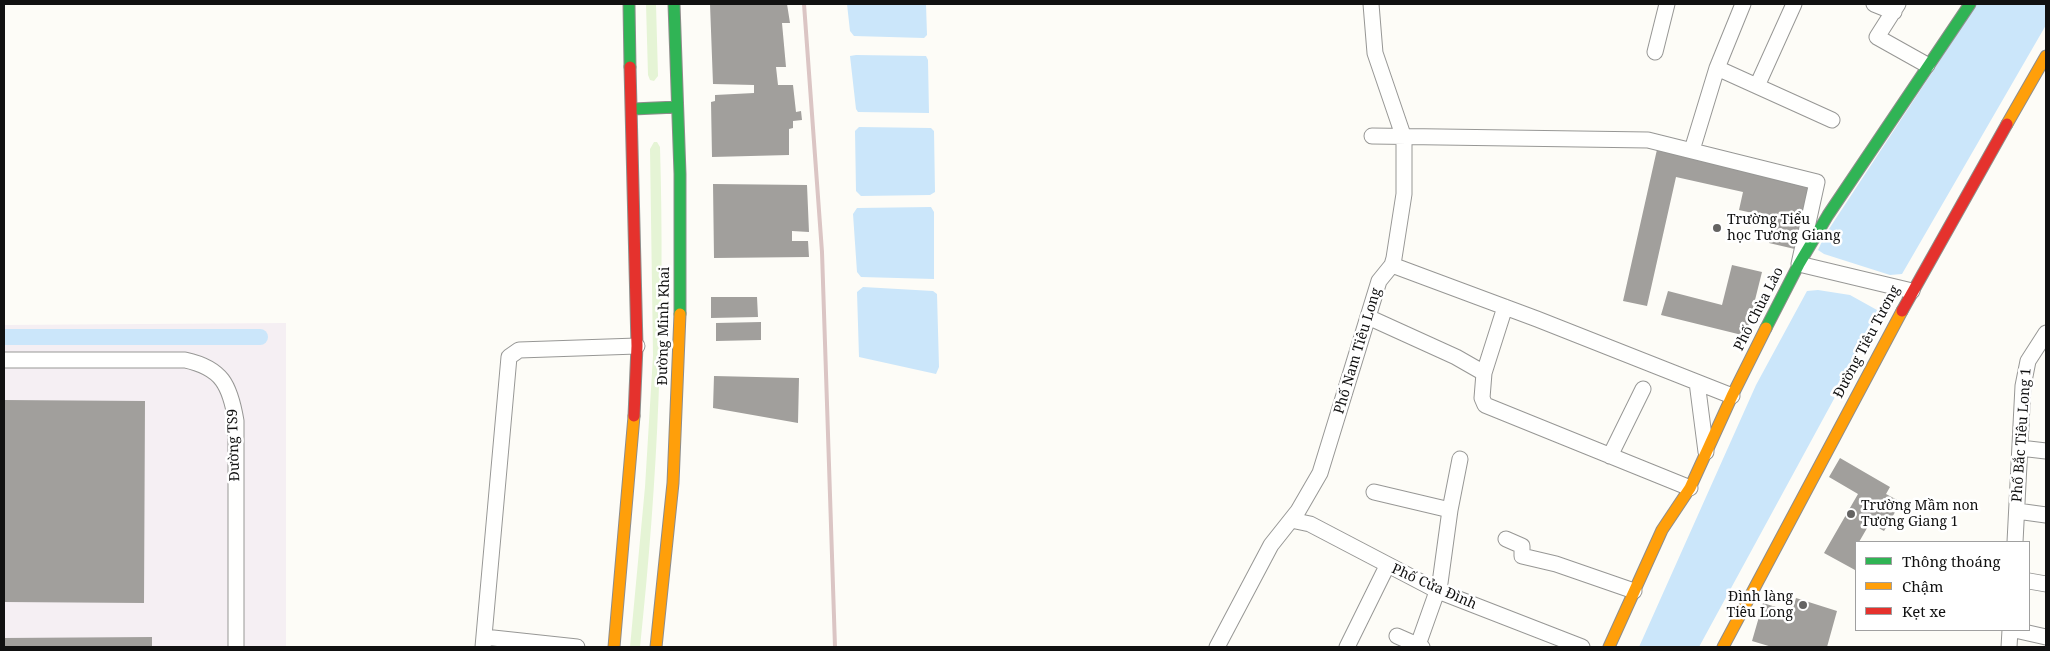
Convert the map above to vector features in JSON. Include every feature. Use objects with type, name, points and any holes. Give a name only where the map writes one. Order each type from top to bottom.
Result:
[{"type":"street","name":"Đường Minh Khai","points":[[614,647],[633,440],[637,346],[633,109],[629,4]]},
{"type":"street","name":"Đường Minh Khai","points":[[656,647],[675,460],[679,390],[681,309],[674,4]]},
{"type":"street","name":"Phố Nam Tiêu Long","points":[[1217,647],[1271,545],[1291,520],[1320,473],[1379,281],[1392,265],[1404,194],[1404,138],[1375,53],[1371,4]]},
{"type":"street","points":[[1655,52],[1667,4]]},
{"type":"street","points":[[1692,150],[1717,68],[1743,4]]},
{"type":"street","points":[[1757,86],[1794,4]]},
{"type":"street","points":[[1874,4],[1896,8],[1877,38],[1927,65]]},
{"type":"street","name":"Phố Chùa Lào","points":[[1609,647],[1662,530],[1690,488],[1732,396],[1799,264],[1828,215],[1927,65],[1970,4]]},
{"type":"street","name":"Đường Tiêu Tương","points":[[1723,647],[1912,291],[2046,56]]},
{"type":"street","points":[[1717,68],[1832,120]]},
{"type":"street","points":[[2034,78],[2046,85]]},
{"type":"street","points":[[633,109],[677,107]]},
{"type":"street","points":[[1372,136],[1404,138],[1648,140],[1817,182],[1799,264],[1912,291]]},
{"type":"street","points":[[1392,265],[1732,396]]},
{"type":"street","points":[[1505,307],[1484,373],[1482,398],[1485,405],[1690,488]]},
{"type":"street","points":[[1368,317],[1456,357],[1484,373]]},
{"type":"street","name":"Phố Bắc Tiêu Long 1","points":[[2015,541],[2023,386],[2028,361],[2046,333]]},
{"type":"street","points":[[578,647],[483,642],[509,357],[519,350],[637,346]]},
{"type":"street","name":"Đường TS9","points":[[4,360],[185,360],[204,364],[226,385],[233,402],[236,421],[236,647]]},
{"type":"street","points":[[1697,382],[1706,452]]},
{"type":"street","points":[[1610,456],[1643,388]]},
{"type":"street","points":[[2020,448],[2046,451]]},
{"type":"street","points":[[1397,636],[1420,646],[1438,591],[1460,459]]},
{"type":"street","points":[[1374,492],[1450,510]]},
{"type":"street","points":[[2017,511],[2046,515]]},
{"type":"street","name":"Phố Cửa Đình","points":[[1291,520],[1310,524],[1387,566],[1438,591],[1582,647]]},
{"type":"street","points":[[1506,539],[1522,546],[1522,556],[1556,564],[1634,591]]},
{"type":"street","points":[[1347,647],[1387,566]]},
{"type":"street","points":[[2030,581],[2046,584]]},
{"type":"street","points":[[2009,647],[2010,631]]},
{"type":"street","points":[[2019,631],[2046,638]]},
{"type":"shaded area","points":[[286,323],[286,647],[4,647],[4,325]]},
{"type":"green space","points":[[646,4],[656,4],[658,76],[654,81],[650,80],[648,75]]},
{"type":"green space","points":[[654,142],[657,142],[660,147],[662,273],[659,398],[656,460],[640,647],[630,647],[645,487],[653,356],[650,149]]},
{"type":"water","points":[[847,4],[926,4],[927,35],[924,38],[854,36],[850,31]]},
{"type":"water","points":[[1977,4],[2046,4],[2046,25],[1902,274],[1890,275],[1824,254],[1818,250],[1825,235]]},
{"type":"water","points":[[850,56],[926,56],[928,60],[929,113],[858,112],[856,109]]},
{"type":"water","points":[[859,127],[931,128],[934,131],[935,192],[930,195],[861,196],[856,191],[855,131]]},
{"type":"water","points":[[931,207],[934,212],[934,279],[861,277],[857,272],[853,214],[857,208]]},
{"type":"water","points":[[863,287],[933,291],[937,294],[939,367],[936,374],[859,357],[857,292]]},
{"type":"water","points":[[1818,290],[1850,295],[1877,310],[1872,329],[1699,647],[1639,647],[1756,385],[1807,291]]},
{"type":"building","points":[[710,4],[787,4],[790,23],[782,23],[786,67],[776,67],[778,85],[793,85],[796,112],[801,111],[802,120],[793,121],[793,128],[789,129],[789,155],[712,157],[711,102],[715,101],[715,95],[754,93],[754,85],[713,84]]},
{"type":"building","points":[[1658,145],[1811,185],[1799,250],[1769,243],[1775,218],[1739,210],[1743,192],[1676,177],[1647,306],[1623,301]]},
{"type":"building","points":[[713,184],[807,185],[809,232],[792,231],[792,241],[808,241],[809,257],[714,258]]},
{"type":"building","points":[[1732,265],[1762,272],[1746,336],[1661,315],[1668,291],[1722,305]]},
{"type":"building","points":[[711,297],[757,297],[758,317],[711,318]]},
{"type":"building","points":[[761,322],[761,340],[716,341],[716,323]]},
{"type":"building","points":[[714,376],[799,378],[798,423],[713,408]]},
{"type":"building","points":[[4,400],[145,401],[144,603],[4,602]]},
{"type":"building","points":[[1840,458],[1890,487],[1886,494],[1901,502],[1884,531],[1870,523],[1860,541],[1855,541],[1855,570],[1824,553],[1858,494],[1829,477]]},
{"type":"building","points":[[1796,598],[1837,611],[1827,647],[1772,647],[1752,641],[1763,603],[1792,612]]},
{"type":"building","points":[[152,637],[152,647],[4,647],[4,638]]},
{"type":"waterway","points":[[4,337],[260,337]]},
{"type":"railway","points":[[804,4],[822,252],[835,647]]},
{"type":"traffic: fast","points":[[629,4],[630,67]]},
{"type":"traffic: fast","points":[[674,4],[680,174],[680,314]]},
{"type":"traffic: fast","points":[[1766,328],[1799,264],[1828,215],[1970,4]]},
{"type":"traffic: fast","points":[[633,109],[677,107]]},
{"type":"traffic: slow","points":[[2007,124],[2046,56]]},
{"type":"traffic: slow","points":[[1723,647],[1902,311]]},
{"type":"traffic: slow","points":[[656,647],[673,483],[680,314]]},
{"type":"traffic: slow","points":[[1609,647],[1662,530],[1690,488],[1732,396],[1766,328]]},
{"type":"traffic: slow","points":[[614,647],[634,416]]},
{"type":"traffic: jam","points":[[630,67],[637,346],[634,416]]},
{"type":"traffic: jam","points":[[1902,311],[2007,124]]},
{"type":"place","name":"Trường Tiểu học Tương Giang","points":[[1717,228]]},
{"type":"place","name":"Trường Mầm non Tương Giang 1","points":[[1851,514]]},
{"type":"place","name":"Đình làng Tiêu Long","points":[[1803,605]]}]
